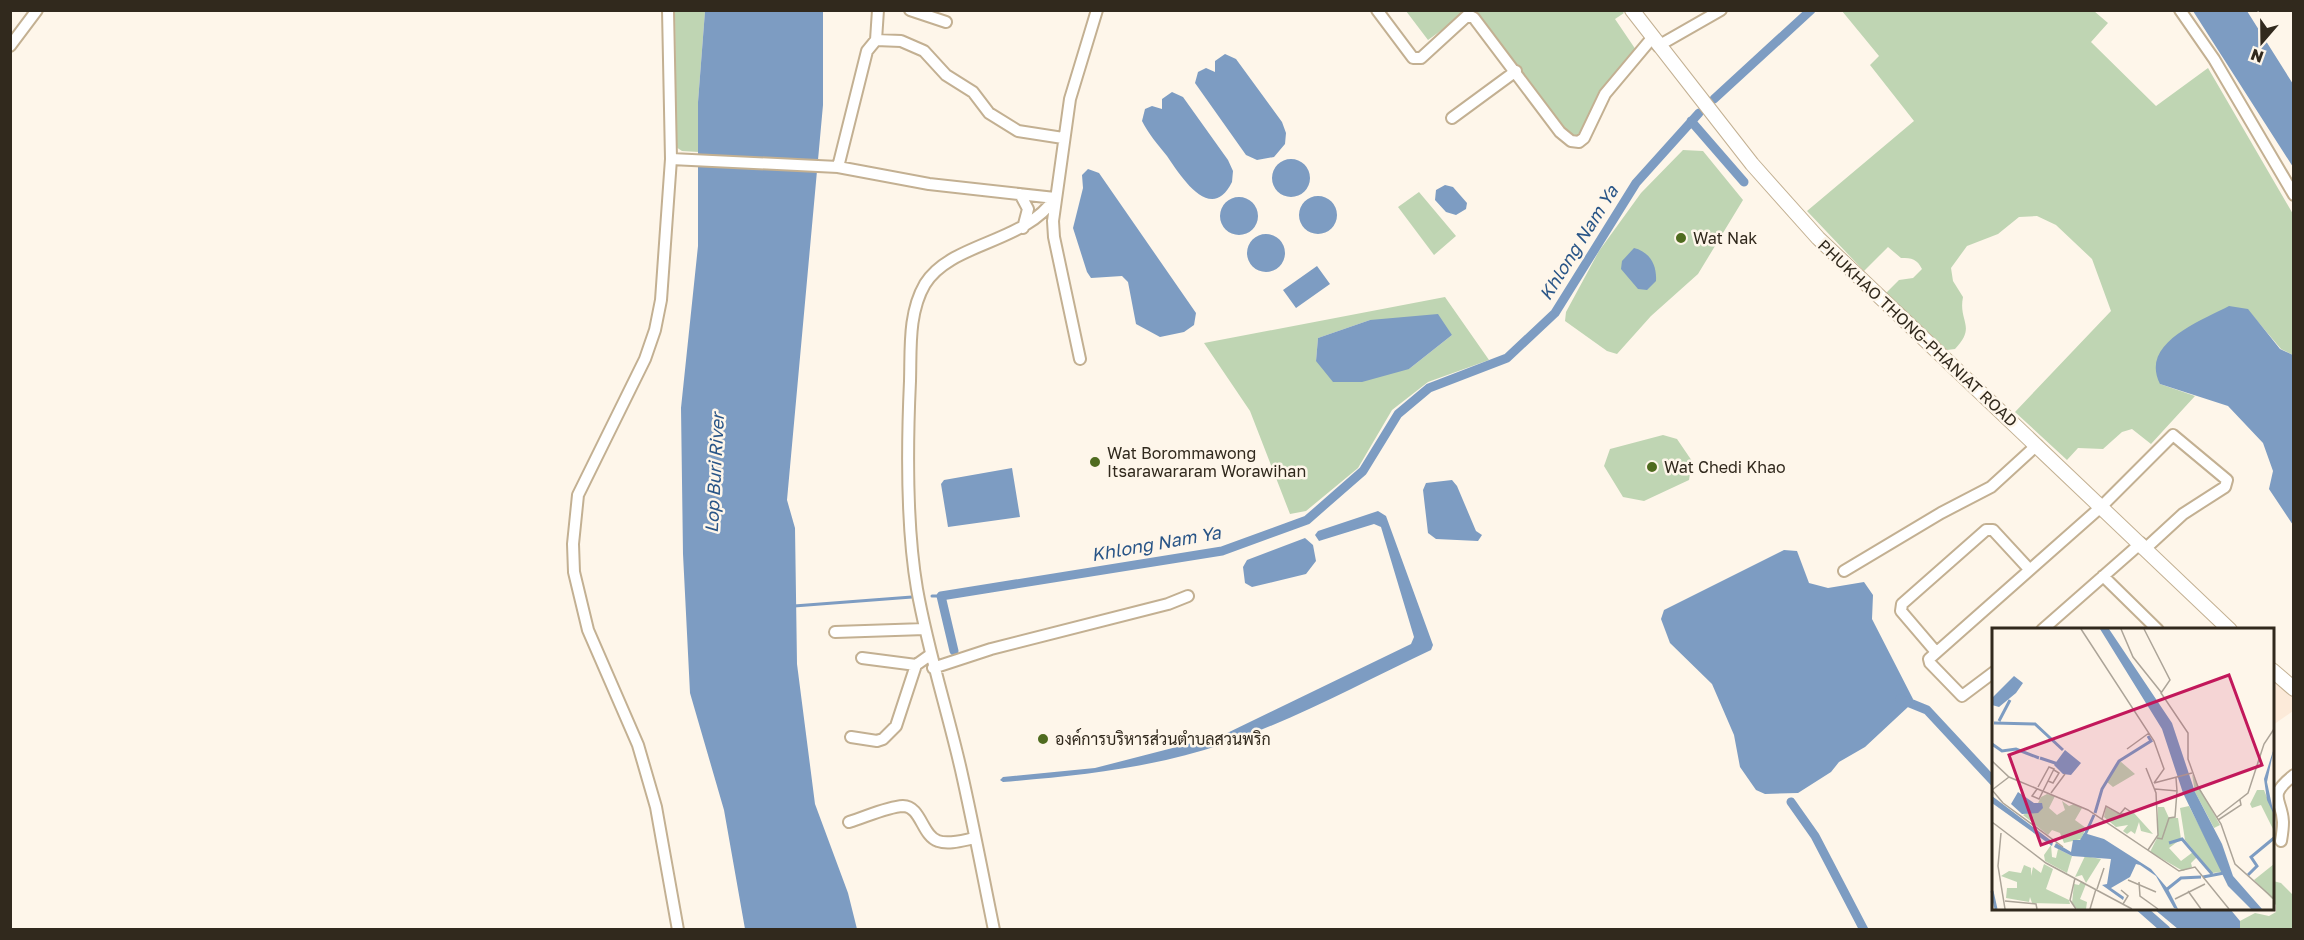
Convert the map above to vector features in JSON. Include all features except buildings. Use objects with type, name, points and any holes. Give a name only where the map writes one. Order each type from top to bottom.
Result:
[{"type":"main road","name":"PHUKHAO THONG-PHANIAT ROAD","points":[[1632,10],[1752,164],[1818,238],[2228,628]]},
{"type":"main road","points":[[2274,672],[2294,690]]},
{"type":"street","points":[[10,46],[37,10]]},
{"type":"street","points":[[668,10],[671,159],[661,300],[655,330],[645,359],[578,495],[573,544],[574,572],[588,630],[638,745],[656,807],[678,930]]},
{"type":"street","points":[[834,167],[867,51],[876,40],[878,10]]},
{"type":"street","points":[[910,10],[946,22]]},
{"type":"street","points":[[1080,359],[1054,237],[1055,198],[1070,99],[1097,10]]},
{"type":"street","points":[[1377,10],[1413,58],[1421,58],[1468,15],[1474,18],[1560,132],[1572,141],[1579,142],[1584,138],[1605,94],[1655,42],[1721,10]]},
{"type":"street","points":[[2180,10],[2214,59],[2294,195]]},
{"type":"street","points":[[876,40],[901,42],[924,51],[945,75],[973,92],[989,113],[1018,131],[1063,138]]},
{"type":"street","points":[[1452,118],[1516,71]]},
{"type":"street","points":[[671,159],[834,167],[928,184],[1055,198]]},
{"type":"street","points":[[1020,194],[1028,209],[1023,228]]},
{"type":"street","points":[[994,930],[961,768],[933,668],[917,587],[909,481],[912,322],[920,294],[937,271],[953,259],[1023,228],[1048,210],[1055,198]]},
{"type":"street","points":[[1992,674],[1962,696],[1930,663],[1929,659],[1935,651],[2102,506],[2173,435],[2227,480],[2225,487],[2182,514],[2103,576],[2044,628]]},
{"type":"street","points":[[1844,571],[1941,513],[1981,493],[2011,471],[2037,445]]},
{"type":"street","points":[[1935,651],[1900,608],[1986,530],[1993,530],[2029,570]]},
{"type":"street","points":[[2103,576],[2156,628]]},
{"type":"street","points":[[933,668],[991,649],[1168,604],[1188,596]]},
{"type":"street","points":[[835,632],[925,629]]},
{"type":"street","points":[[851,737],[877,741],[893,731],[916,665],[930,655]]},
{"type":"street","points":[[862,658],[916,665]]},
{"type":"street","points":[[2281,841],[2283,823],[2277,803],[2279,792],[2294,775]]},
{"type":"street","points":[[849,822],[904,806],[914,810],[928,835],[938,841],[947,843],[975,838]]},
{"type":"shaded area","points":[[2274,680],[2294,698],[2293,711],[2274,724]]},
{"type":"green space","points":[[675,11],[705,11],[698,102],[699,152],[682,151],[676,147]]},
{"type":"green space","points":[[1406,11],[1468,11],[1428,40]]},
{"type":"green space","points":[[1468,11],[1622,11],[1624,13],[1615,19],[1636,50],[1601,92],[1581,132],[1576,136],[1570,135],[1561,127]]},
{"type":"green space","points":[[1842,11],[2094,11],[2108,23],[2091,42],[2156,106],[2208,68],[2293,214],[2293,355],[2281,349],[2248,310],[2160,384],[2195,396],[2151,444],[2132,429],[2122,432],[2103,449],[2078,448],[2067,460],[2015,412],[2111,311],[2092,259],[2056,225],[2037,216],[2019,217],[1998,234],[1967,246],[1951,268],[1953,281],[1963,297],[1965,335],[1955,349],[1947,350],[1886,293],[1899,280],[1913,278],[1922,269],[1916,261],[1901,258],[1888,247],[1864,271],[1807,211],[1914,121],[1870,65],[1879,56]]},
{"type":"green space","points":[[1683,150],[1703,151],[1743,200],[1698,274],[1651,316],[1617,354],[1607,351],[1565,321],[1566,312],[1599,251],[1641,193]]},
{"type":"green space","points":[[1419,192],[1456,236],[1434,255],[1398,207]]},
{"type":"green space","points":[[1445,297],[1489,360],[1428,382],[1392,410],[1358,468],[1306,511],[1290,514],[1250,411],[1204,343]],"holes":[[[1370,320],[1452,335],[1409,369],[1316,361],[1318,338]]]},
{"type":"green space","points":[[1663,435],[1677,439],[1692,461],[1689,480],[1644,501],[1623,497],[1604,466],[1610,449]]},
{"type":"green space","points":[[2274,881],[2281,883],[2293,895],[2293,929],[2240,929],[2240,921],[2255,913],[2269,916],[2276,912],[2274,903]]},
{"type":"water","name":"Lop Buri River","points":[[705,11],[823,11],[823,105],[787,500],[795,528],[797,664],[815,804],[848,893],[857,929],[745,929],[724,810],[690,693],[683,554],[681,408],[698,246],[698,102]]},
{"type":"water","points":[[2193,11],[2247,11],[2293,84],[2293,167]]},
{"type":"water","points":[[1225,54],[1236,59],[1282,122],[1286,133],[1285,144],[1274,157],[1257,160],[1246,155],[1195,83],[1198,72],[1206,68],[1215,72],[1215,61]]},
{"type":"water","points":[[1172,92],[1183,97],[1228,160],[1233,171],[1232,182],[1224,194],[1215,199],[1206,198],[1188,184],[1142,121],[1145,109],[1152,106],[1162,109],[1162,99]]},
{"type":"water","points":[[1291,159],[1304,165],[1310,178],[1304,191],[1291,197],[1278,191],[1272,178],[1278,165]]},
{"type":"water","points":[[1088,169],[1099,173],[1196,313],[1194,325],[1184,332],[1160,337],[1136,324],[1128,282],[1122,276],[1091,278],[1087,272],[1073,228],[1083,188],[1082,175]]},
{"type":"water","points":[[1445,185],[1453,187],[1467,203],[1466,209],[1456,215],[1446,212],[1435,200],[1436,190]]},
{"type":"water","points":[[1318,196],[1331,202],[1337,215],[1331,228],[1318,234],[1305,228],[1299,215],[1305,202]]},
{"type":"water","points":[[1239,197],[1252,203],[1258,216],[1252,229],[1239,235],[1226,229],[1220,216],[1226,203]]},
{"type":"water","points":[[1266,234],[1279,240],[1285,253],[1279,266],[1266,272],[1253,266],[1247,253],[1253,240]]},
{"type":"water","points":[[1634,248],[1648,256],[1654,265],[1656,281],[1647,290],[1638,289],[1621,269],[1622,261]]},
{"type":"water","points":[[1317,266],[1330,284],[1296,308],[1283,290]]},
{"type":"water","points":[[2229,306],[2248,309],[2280,349],[2293,355],[2293,525],[2269,489],[2273,471],[2263,443],[2228,406],[2160,384],[2156,369],[2158,357],[2165,345],[2189,326]]},
{"type":"water","points":[[1438,314],[1452,335],[1409,369],[1362,382],[1333,382],[1316,361],[1318,338],[1370,320]]},
{"type":"water","points":[[1012,468],[1020,517],[948,527],[941,484],[944,480]]},
{"type":"water","points":[[1452,480],[1457,486],[1476,531],[1482,535],[1478,541],[1436,539],[1428,533],[1423,490],[1426,483]]},
{"type":"water","points":[[1378,511],[1386,516],[1433,645],[1431,650],[1276,724],[1223,744],[1142,765],[1059,777],[1003,782],[1000,780],[1003,777],[1095,768],[1223,735],[1411,644],[1414,637],[1381,527],[1374,524],[1319,541],[1315,535],[1318,531]]},
{"type":"water","points":[[1305,538],[1313,545],[1316,561],[1306,574],[1252,587],[1245,583],[1243,567],[1247,560]]},
{"type":"water","points":[[1784,550],[1797,551],[1809,583],[1828,588],[1864,582],[1873,595],[1872,619],[1913,699],[1908,707],[1865,747],[1839,762],[1831,772],[1798,793],[1765,794],[1756,790],[1740,767],[1734,735],[1712,684],[1670,643],[1661,619],[1664,610]]},
{"type":"water","points":[[2155,910],[2231,910],[2240,921],[2240,929],[2178,929]]},
{"type":"waterway","name":"Khlong Nam Ya","points":[[1714,99],[1811,10]]},
{"type":"waterway","name":"Khlong Nam Ya","points":[[954,651],[941,596],[1222,551],[1307,520],[1363,471],[1398,414],[1429,388],[1507,358],[1555,313],[1636,183],[1699,113]]},
{"type":"waterway","points":[[1691,121],[1744,182]]},
{"type":"waterway","name":"Khlong Nam Ya","points":[[932,596],[941,596]]},
{"type":"waterway","name":"Khlong Nam Ya","points":[[794,606],[912,597]]},
{"type":"waterway","points":[[1900,699],[1927,710],[1992,780]]},
{"type":"waterway","points":[[1791,802],[1815,836],[1864,930]]},
{"type":"waterway","points":[[2143,910],[2166,930]]},
{"type":"place","name":"Wat Nak","points":[[1681,238]]},
{"type":"place","name":"Wat Borommawong Itsarawararam Worawihan","points":[[1095,462]]},
{"type":"place","name":"Wat Chedi Khao","points":[[1652,467]]},
{"type":"place","name":"องค์การบริหารส่วนตำบลสวนพริก","points":[[1043,739]]}]
